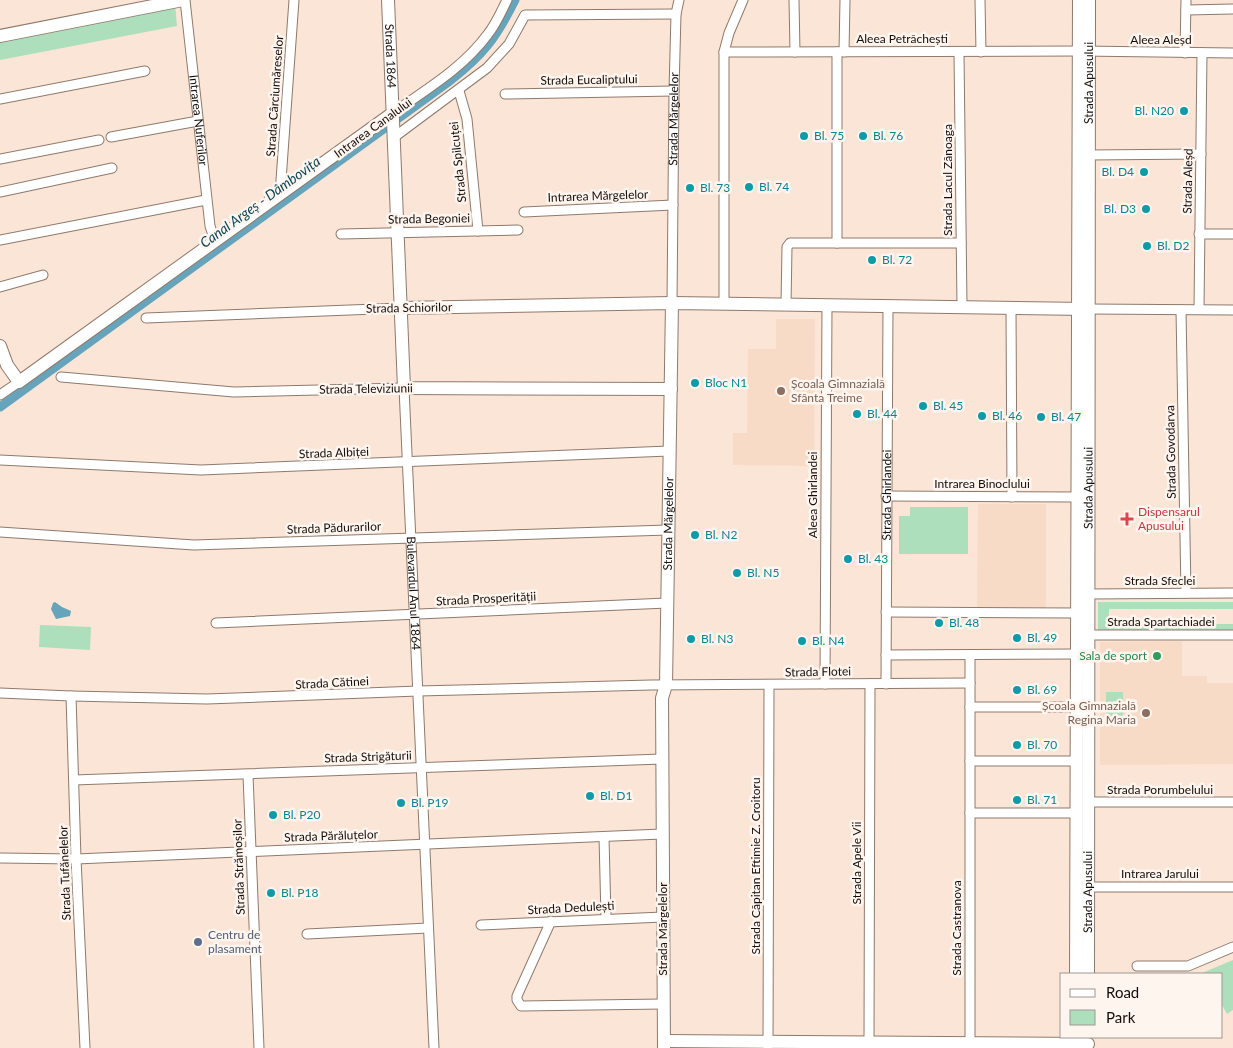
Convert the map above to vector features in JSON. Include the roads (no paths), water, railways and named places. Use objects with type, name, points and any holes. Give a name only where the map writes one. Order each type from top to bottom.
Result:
[{"type":"street","name":"Intrarea Nuferilor","points":[[0,36],[184,0],[206,200],[210,226],[218,239]]},
{"type":"street","name":"Strada Cârciumăreselor","points":[[280,194],[294,0]]},
{"type":"street","name":"Strada 1864","points":[[388,0],[393,138]]},
{"type":"street","name":"Intrarea Canalului","points":[[0,395],[454,70],[489,33],[507,0]]},
{"type":"street","name":"Strada Mărgelelor","points":[[664,1045],[662,698],[666,685],[674,91],[678,0]]},
{"type":"street","points":[[724,304],[724,52],[729,33],[743,0]]},
{"type":"street","points":[[794,0],[795,52]]},
{"type":"street","points":[[838,243],[841,52],[845,0]]},
{"type":"street","points":[[980,0],[981,52]]},
{"type":"street","name":"Strada Apusului","points":[[1080,0],[1089,155],[1084,309]]},
{"type":"street","name":"Strada Apusului","points":[[1088,973],[1088,887],[1082,761],[1077,707],[1078,654],[1083,613],[1084,52],[1089,0]]},
{"type":"street","points":[[1185,53],[1186,5],[1233,9]]},
{"type":"street","points":[[393,138],[459,91],[497,59],[509,44],[525,15],[676,14]]},
{"type":"street","name":"Aleea Petrăchești","points":[[724,52],[1084,52]]},
{"type":"street","name":"Strada Lacul Zănoaga","points":[[959,52],[962,307]]},
{"type":"street","name":"Aleea Aleșd","points":[[1084,52],[1233,53]]},
{"type":"street","name":"Strada Aleșd","points":[[1199,309],[1202,53]]},
{"type":"street","points":[[0,99],[145,71]]},
{"type":"street","name":"Strada Spilcuței","points":[[459,91],[467,119],[478,231]]},
{"type":"street","name":"Strada Eucaliptului","points":[[504,94],[674,91]]},
{"type":"street","points":[[111,137],[198,120]]},
{"type":"street","name":"Bulevardul Anul 1864","points":[[393,138],[434,1048]]},
{"type":"street","points":[[0,159],[99,140]]},
{"type":"street","points":[[1089,155],[1201,154]]},
{"type":"street","points":[[0,192],[112,168]]},
{"type":"street","points":[[0,240],[206,200]]},
{"type":"street","name":"Intrarea Mărgelelor","points":[[524,212],[673,205]]},
{"type":"street","name":"Strada Begoniei","points":[[341,234],[518,230]]},
{"type":"street","points":[[1199,234],[1233,234]]},
{"type":"street","points":[[786,305],[788,245],[792,243],[961,243]]},
{"type":"street","points":[[0,287],[43,275]]},
{"type":"street","points":[[672,303],[1233,310]]},
{"type":"street","name":"Strada Schiorilor","points":[[146,318],[400,308],[672,303]]},
{"type":"street","name":"Aleea Ghirlandei","points":[[825,684],[827,306]]},
{"type":"street","name":"Strada Ghirlandei","points":[[886,684],[888,306]]},
{"type":"street","points":[[1011,308],[1012,497]]},
{"type":"street","name":"Strada Govodarva","points":[[1181,310],[1186,593]]},
{"type":"street","points":[[0,346],[7,365],[19,382]]},
{"type":"street","name":"Strada Televiziunii","points":[[61,377],[234,392],[404,388],[671,389]]},
{"type":"street","name":"Strada Albiței","points":[[0,460],[201,470],[669,452]]},
{"type":"street","name":"Intrarea Binoclului","points":[[886,496],[1083,497]]},
{"type":"street","name":"Strada Pădurarilor","points":[[0,532],[194,545],[668,530]]},
{"type":"street","name":"Strada Sfeclei","points":[[1083,594],[1233,593]]},
{"type":"street","name":"Strada Prosperității","points":[[216,623],[667,603]]},
{"type":"street","points":[[886,612],[1083,613]]},
{"type":"street","name":"Strada Apusului","points":[[1082,761],[1088,635],[1083,613]]},
{"type":"street","name":"Strada Spartachiadei","points":[[1088,635],[1233,635]]},
{"type":"street","points":[[886,655],[1078,654]]},
{"type":"street","name":"Strada Castranova","points":[[970,655],[970,1043]]},
{"type":"street","name":"Strada Flotei","points":[[666,685],[970,683]]},
{"type":"street","name":"Strada Apele Vii","points":[[870,684],[873,1044]]},
{"type":"street","name":"Strada Cătinei","points":[[0,693],[207,700],[418,691],[666,685]]},
{"type":"street","name":"Strada Căpitan Eftimie Z. Croitoru","points":[[768,1045],[769,685]]},
{"type":"street","name":"Strada Tufănelelor","points":[[72,696],[76,859],[85,1048]]},
{"type":"street","points":[[970,707],[1077,707]]},
{"type":"street","name":"Strada Strigăturii","points":[[74,780],[662,759]]},
{"type":"street","points":[[970,761],[1082,761]]},
{"type":"street","name":"Strada Strămoșilor","points":[[248,775],[259,1048]]},
{"type":"street","name":"Strada Porumbelului","points":[[1084,810],[1233,802]]},
{"type":"street","points":[[970,813],[1084,810]]},
{"type":"street","name":"Strada Apusului","points":[[1076,973],[1084,810]]},
{"type":"street","name":"Strada Părăluțelor","points":[[0,858],[76,859],[662,834]]},
{"type":"street","points":[[604,836],[606,918]]},
{"type":"street","name":"Intrarea Jarului","points":[[1088,887],[1233,887]]},
{"type":"street","name":"Strada Dedulești","points":[[481,925],[606,918],[663,917]]},
{"type":"street","points":[[551,921],[517,996],[521,1006],[664,1004]]},
{"type":"street","points":[[307,934],[428,928]]},
{"type":"street","points":[[1137,966],[1188,966],[1233,947]]},
{"type":"street","points":[[664,1045],[970,1043],[998,1046],[1082,1043]]},
{"type":"water","points":[[55,602],[71,611],[70,616],[56,619],[51,609]]},
{"type":"waterway","name":"Canal Argeș - Dâmbovița","points":[[0,407],[451,80],[481,53],[502,25],[515,0]]},
{"type":"place","name":"Bl. N20","points":[[1184,111]]},
{"type":"place","name":"Bl. 75","points":[[804,136]]},
{"type":"place","name":"Bl. 76","points":[[863,136]]},
{"type":"place","name":"Bl. D4","points":[[1144,172]]},
{"type":"place","name":"Bl. 74","points":[[749,187]]},
{"type":"place","name":"Bl. 73","points":[[690,188]]},
{"type":"place","name":"Bl. D3","points":[[1146,209]]},
{"type":"place","name":"Bl. D2","points":[[1147,246]]},
{"type":"place","name":"Bl. 72","points":[[872,260]]},
{"type":"place","name":"Bloc N1","points":[[695,383]]},
{"type":"place","name":"Școala Gimnazială Sfânta Treime","points":[[781,391]]},
{"type":"place","name":"Bl. 45","points":[[923,406]]},
{"type":"place","name":"Bl. 44","points":[[857,414]]},
{"type":"place","name":"Bl. 46","points":[[982,416]]},
{"type":"place","name":"Bl. 47","points":[[1041,417]]},
{"type":"place","name":"Dispensarul Apusului","points":[[1127,519]]},
{"type":"place","name":"Bl. N2","points":[[695,535]]},
{"type":"place","name":"Bl. 43","points":[[848,559]]},
{"type":"place","name":"Bl. N5","points":[[737,573]]},
{"type":"place","name":"Bl. 48","points":[[939,623]]},
{"type":"place","name":"Bl. 49","points":[[1017,638]]},
{"type":"place","name":"Bl. N3","points":[[691,639]]},
{"type":"place","name":"Bl. N4","points":[[802,641]]},
{"type":"place","name":"Sala de sport","points":[[1157,656]]},
{"type":"place","name":"Bl. 69","points":[[1017,690]]},
{"type":"place","name":"Școala Gimnazială Regina Maria","points":[[1146,713]]},
{"type":"place","name":"Bl. 70","points":[[1017,745]]},
{"type":"place","name":"Bl. D1","points":[[590,796]]},
{"type":"place","name":"Bl. 71","points":[[1017,800]]},
{"type":"place","name":"Bl. P19","points":[[401,803]]},
{"type":"place","name":"Bl. P20","points":[[273,815]]},
{"type":"place","name":"Bl. P18","points":[[271,893]]},
{"type":"place","name":"Centru de plasament","points":[[198,942]]}]
